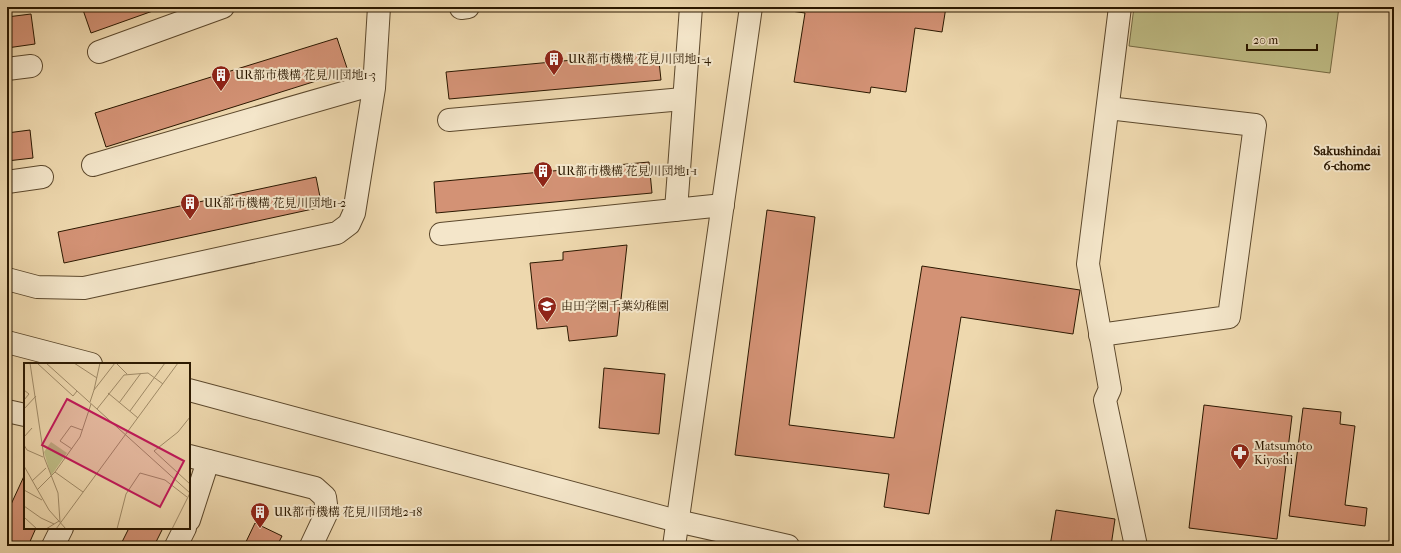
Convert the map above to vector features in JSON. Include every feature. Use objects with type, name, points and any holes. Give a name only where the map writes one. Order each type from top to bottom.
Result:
[{"type":"street","points":[[99,52],[223,7]]},
{"type":"street","points":[[7,279],[37,287],[84,288],[337,233],[349,224],[354,213],[374,84],[379,7]]},
{"type":"street","points":[[676,210],[691,7]]},
{"type":"street","points":[[674,546],[752,7]]},
{"type":"street","points":[[1120,7],[1088,264],[1110,389],[1105,400],[1136,546]]},
{"type":"street","points":[[7,70],[31,66]]},
{"type":"street","points":[[93,165],[374,84]]},
{"type":"street","points":[[449,120],[683,99]]},
{"type":"street","points":[[1100,335],[1229,317],[1255,125],[1108,108]]},
{"type":"street","points":[[7,182],[42,177]]},
{"type":"street","points":[[441,234],[723,205]]},
{"type":"street","points":[[7,342],[87,363]]},
{"type":"street","points":[[190,390],[677,520],[788,546]]},
{"type":"street","points":[[7,411],[24,415]]},
{"type":"street","points":[[190,513],[198,458],[315,488],[326,497],[327,512],[311,546]]},
{"type":"street","points":[[53,546],[62,529]]},
{"type":"street","points":[[176,546],[184,529]]},
{"type":"shaded area","points":[[1134,7],[1339,7],[1330,73],[1129,46]]},
{"type":"building","points":[[82,7],[164,7],[91,33]]},
{"type":"building","points":[[791,7],[946,7],[942,32],[915,28],[906,92],[871,87],[870,93],[794,82],[805,13],[791,11]]},
{"type":"building","points":[[31,14],[35,44],[7,48],[7,17]]},
{"type":"building","name":"UR都市機構 花見川団地1-3","points":[[337,38],[348,71],[106,147],[95,113]]},
{"type":"building","name":"UR都市機構 花見川団地1-4","points":[[658,52],[661,80],[449,99],[446,72]]},
{"type":"building","points":[[30,130],[33,158],[7,161],[7,133]]},
{"type":"building","name":"UR都市機構 花見川団地1-1","points":[[649,162],[652,193],[436,213],[434,182]]},
{"type":"building","name":"UR都市機構 花見川団地1-2","points":[[316,177],[322,207],[64,263],[58,232]]},
{"type":"building","points":[[767,210],[815,217],[789,425],[894,438],[922,266],[1080,290],[1073,334],[961,317],[929,514],[884,507],[889,474],[735,455]]},
{"type":"building","points":[[627,245],[617,336],[569,341],[567,326],[537,329],[530,263],[563,260],[563,252]]},
{"type":"building","points":[[604,368],[665,374],[659,434],[599,428]]},
{"type":"building","points":[[1204,405],[1292,416],[1277,539],[1189,528]]},
{"type":"building","points":[[1303,408],[1341,412],[1340,424],[1355,426],[1345,505],[1367,508],[1365,526],[1289,516]]},
{"type":"building","points":[[24,476],[24,529],[36,529],[28,546],[7,546],[7,513]]},
{"type":"building","points":[[1056,510],[1115,519],[1111,546],[1050,546]]},
{"type":"building","name":"UR都市機構 花見川団地2-18","points":[[255,523],[282,536],[277,546],[244,546]]},
{"type":"building","points":[[128,529],[162,529],[154,546],[120,546]]},
{"type":"place","name":"UR都市機構 花見川団地1-4","points":[[554,76]]},
{"type":"place","name":"UR都市機構 花見川団地1-3","points":[[221,92]]},
{"type":"place","name":"UR都市機構 花見川団地1-1","points":[[543,188]]},
{"type":"place","name":"UR都市機構 花見川団地1-2","points":[[190,220]]},
{"type":"place","name":"由田学園千葉幼稚園","points":[[547,323]]},
{"type":"place","name":"Matsumoto Kiyoshi","points":[[1240,470]]},
{"type":"place","name":"UR都市機構 花見川団地2-18","points":[[260,529]]},
{"type":"district","name":"Sakushindai 6-chome","points":[[1347,158]]}]
